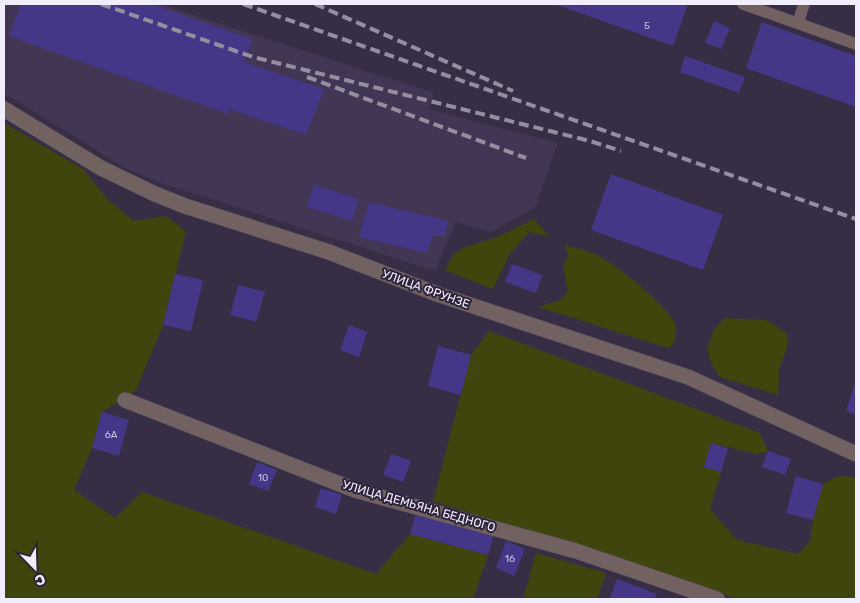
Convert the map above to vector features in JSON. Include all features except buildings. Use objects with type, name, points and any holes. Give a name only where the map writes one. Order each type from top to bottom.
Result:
[{"type":"street","name":"УЛИЦА ФРУНЗЕ","points":[[4,109],[101,168],[185,206],[329,252],[437,294],[688,377],[856,454]]},
{"type":"street","name":"УЛИЦА ДЕМЬЯНА БЕДНОГО","points":[[125,400],[355,490],[576,551],[716,599]]},
{"type":"lane","points":[[743,4],[856,44]]},
{"type":"lane","points":[[798,23],[804,4]]},
{"type":"shaded area","points":[[4,4],[160,4],[434,93],[428,109],[558,143],[535,208],[491,232],[456,222],[435,271],[162,183],[127,169],[4,93]]},
{"type":"green space","points":[[4,123],[83,169],[107,199],[134,221],[166,216],[186,232],[163,325],[136,390],[102,412],[92,448],[74,490],[115,518],[142,492],[376,574],[410,534],[488,555],[473,599],[4,599]]},
{"type":"green space","points":[[534,219],[550,237],[529,232],[509,255],[493,289],[445,270],[453,255],[463,248],[497,237]]},
{"type":"green space","points":[[565,245],[603,258],[652,296],[671,316],[675,324],[674,343],[668,348],[538,307],[560,300],[568,292],[563,265],[568,255]]},
{"type":"green space","points":[[725,318],[766,320],[788,334],[787,347],[779,370],[778,395],[720,377],[712,365],[707,349],[714,329]]},
{"type":"green space","points":[[489,331],[760,433],[768,451],[757,454],[711,443],[704,466],[721,472],[710,509],[737,540],[798,554],[810,541],[813,520],[823,484],[838,476],[856,477],[856,599],[738,599],[433,501],[471,355]]},
{"type":"green space","points":[[536,553],[606,573],[597,599],[523,599]]},
{"type":"railway","points":[[101,4],[253,57],[590,141],[621,151]]},
{"type":"railway","points":[[243,4],[856,219]]},
{"type":"railway","points":[[315,4],[513,91]]},
{"type":"railway","points":[[307,77],[526,158]]}]
